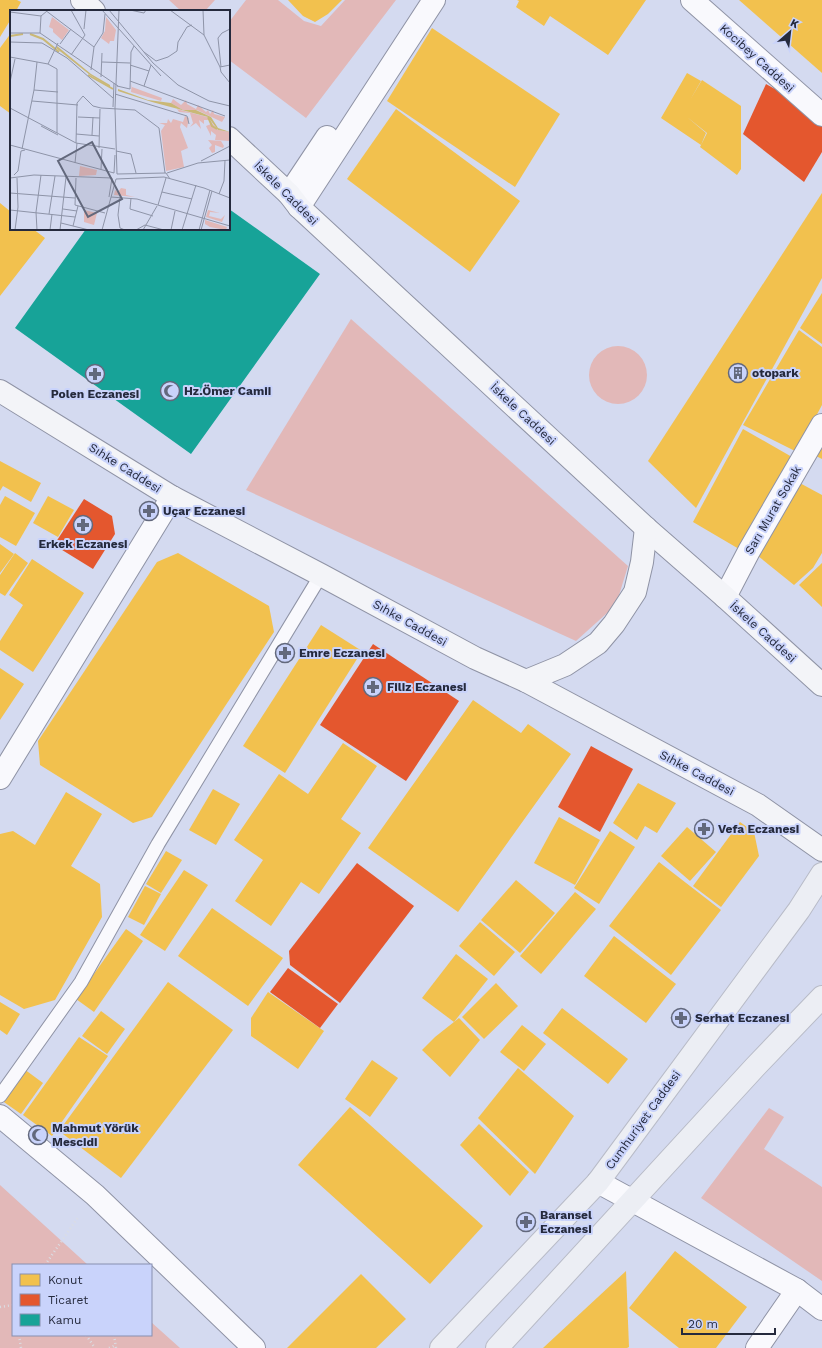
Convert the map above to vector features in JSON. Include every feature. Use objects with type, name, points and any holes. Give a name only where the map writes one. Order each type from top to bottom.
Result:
[{"type":"main road","points":[[82,0],[93,10]]},
{"type":"main road","name":"İskele Caddesi","points":[[230,139],[646,528],[822,685]]},
{"type":"main road","name":"Sıhke Caddesi","points":[[0,391],[172,497],[322,575],[475,658],[526,681],[758,805],[822,850]]},
{"type":"main road","points":[[526,681],[565,665],[598,643],[614,624],[635,592],[642,562],[646,528]]},
{"type":"main road","name":"Cumhuriyet Caddesi","points":[[441,1348],[598,1182],[799,910],[822,874]]},
{"type":"main road","points":[[497,1348],[755,1066],[822,997]]},
{"type":"street","points":[[294,200],[419,0]]},
{"type":"street","points":[[294,200],[434,0]]},
{"type":"street","name":"Kocibey Caddesi","points":[[692,0],[822,116]]},
{"type":"street","name":"Kocibey Caddesi","points":[[711,0],[822,98]]},
{"type":"street","name":"Sarı Murat Sokak","points":[[725,597],[749,551],[822,424]]},
{"type":"street","points":[[0,778],[172,497]]},
{"type":"street","points":[[0,1116],[95,1195],[254,1348]]},
{"type":"street","points":[[598,1182],[797,1290],[822,1309]]},
{"type":"street","points":[[756,1348],[797,1290]]},
{"type":"lane","points":[[0,1096],[81,982],[158,844],[322,575]]},
{"type":"path","points":[[46,1264],[95,1195]]},
{"type":"path","points":[[0,1307],[12,1305]]},
{"type":"path","points":[[18,1336],[21,1348]]},
{"type":"path","points":[[87,1336],[95,1348]]},
{"type":"path","points":[[109,1348],[116,1347],[114,1336]]},
{"type":"shaded area","points":[[169,0],[215,0],[206,10],[180,10]]},
{"type":"shaded area","points":[[246,0],[278,0],[304,21],[321,26],[345,0],[396,0],[306,118],[230,61],[230,21]]},
{"type":"shaded area","points":[[351,319],[628,566],[616,605],[576,641],[246,490]]},
{"type":"shaded area","points":[[612,346],[624,346],[639,354],[647,369],[647,381],[639,396],[624,404],[612,404],[597,396],[589,381],[589,369],[597,354]]},
{"type":"shaded area","points":[[769,1108],[784,1117],[764,1149],[822,1187],[822,1281],[701,1198]]},
{"type":"shaded area","points":[[0,1185],[87,1264],[12,1264],[12,1336],[152,1336],[152,1323],[180,1348],[0,1348]]},
{"type":"building: Konut","points":[[0,0],[17,0],[21,2],[17,10],[10,10],[10,21],[0,37]]},
{"type":"building: Konut","points":[[288,0],[342,0],[328,14],[315,22],[303,16]]},
{"type":"building: Konut","points":[[517,0],[646,0],[608,55],[550,16],[544,26],[516,7],[519,1]]},
{"type":"building: Konut","points":[[739,0],[822,0],[822,73]]},
{"type":"building: Konut","points":[[432,28],[560,114],[515,187],[387,101]]},
{"type":"building: Konut","points":[[10,34],[10,113],[0,106],[0,48]]},
{"type":"building: Konut","points":[[687,73],[701,81],[690,100],[702,80],[741,106],[741,169],[737,175],[700,147],[701,145],[661,118]],"holes":[[[687,117],[707,133],[701,145],[706,133]]]},
{"type":"building: Konut","points":[[396,109],[520,201],[470,272],[347,179]]},
{"type":"building: Konut","name":"otopark","points":[[822,193],[822,278],[696,508],[648,461]]},
{"type":"building: Konut","points":[[0,203],[10,211],[10,230],[34,230],[45,238],[0,296]]},
{"type":"building: Konut","points":[[822,293],[822,344],[800,328]]},
{"type":"building: Konut","points":[[799,330],[822,347],[822,405],[797,452],[743,425]]},
{"type":"building: Konut","points":[[743,429],[792,457],[739,549],[693,522]]},
{"type":"building: Konut","points":[[822,433],[822,459],[814,455]]},
{"type":"building: Konut","points":[[0,461],[41,483],[31,502],[3,486],[0,491]]},
{"type":"building: Konut","points":[[796,481],[822,495],[822,553],[813,568],[794,585],[753,552]]},
{"type":"building: Konut","points":[[5,496],[35,513],[16,546],[0,537],[0,505]]},
{"type":"building: Konut","points":[[48,496],[74,510],[58,537],[33,523]]},
{"type":"building: Konut","points":[[0,544],[14,554],[0,573]]},
{"type":"building: Konut","points":[[15,553],[28,563],[5,596],[0,593],[0,575]]},
{"type":"building: Konut","points":[[178,553],[269,606],[274,632],[152,817],[133,823],[40,765],[38,741],[157,562]]},
{"type":"building: Konut","points":[[32,559],[84,593],[33,672],[0,650],[0,641],[23,605],[9,595]]},
{"type":"building: Konut","points":[[822,563],[822,607],[799,585]]},
{"type":"building: Konut","points":[[321,625],[362,651],[285,773],[243,746]]},
{"type":"building: Konut","points":[[0,668],[24,684],[0,720]]},
{"type":"building: Konut","points":[[473,700],[521,733],[528,724],[571,754],[458,912],[368,848]]},
{"type":"building: Konut","points":[[343,743],[377,766],[341,819],[361,833],[319,894],[301,882],[271,926],[235,901],[263,860],[234,840],[279,774],[308,794]]},
{"type":"building: Konut","points":[[638,783],[676,803],[657,833],[645,826],[637,840],[613,823]]},
{"type":"building: Konut","points":[[213,789],[240,804],[216,845],[189,830]]},
{"type":"building: Konut","points":[[66,792],[102,814],[71,866],[100,884],[102,917],[55,1000],[24,1009],[0,995],[0,834],[13,831],[35,845]]},
{"type":"building: Konut","points":[[559,817],[600,840],[575,885],[534,863]]},
{"type":"building: Konut","points":[[740,822],[754,832],[759,856],[721,907],[693,886]]},
{"type":"building: Konut","points":[[687,827],[716,852],[690,881],[661,856]]},
{"type":"building: Konut","points":[[610,831],[635,847],[599,904],[574,888]]},
{"type":"building: Konut","points":[[166,851],[182,860],[161,893],[146,884]]},
{"type":"building: Konut","points":[[659,862],[721,910],[671,975],[609,926]]},
{"type":"building: Konut","points":[[184,870],[208,885],[165,951],[140,935]]},
{"type":"building: Konut","points":[[516,880],[555,913],[520,953],[481,920]]},
{"type":"building: Konut","points":[[145,886],[161,894],[144,925],[128,917]]},
{"type":"building: Konut","points":[[575,892],[596,909],[541,974],[520,956]]},
{"type":"building: Konut","points":[[212,908],[283,958],[248,1006],[178,956]]},
{"type":"building: Konut","points":[[480,922],[515,952],[494,976],[459,946]]},
{"type":"building: Konut","points":[[126,929],[143,941],[94,1012],[76,999]]},
{"type":"building: Konut","points":[[614,936],[676,984],[646,1023],[584,976]]},
{"type":"building: Konut","points":[[456,954],[488,979],[454,1022],[422,998]]},
{"type":"building: Konut","points":[[168,982],[233,1030],[121,1178],[59,1131]]},
{"type":"building: Konut","points":[[496,983],[518,1006],[484,1039],[462,1017]]},
{"type":"building: Konut","points":[[268,992],[324,1031],[298,1069],[251,1036],[251,1018]]},
{"type":"building: Konut","points":[[0,1002],[20,1014],[7,1035],[0,1030]]},
{"type":"building: Konut","points":[[562,1008],[628,1059],[608,1084],[543,1033]]},
{"type":"building: Konut","points":[[101,1011],[125,1029],[107,1054],[82,1036]]},
{"type":"building: Konut","points":[[459,1018],[480,1040],[450,1077],[422,1050],[435,1037]]},
{"type":"building: Konut","points":[[522,1025],[546,1044],[524,1071],[500,1052]]},
{"type":"building: Konut","points":[[79,1037],[108,1056],[52,1136],[23,1115]]},
{"type":"building: Konut","points":[[372,1060],[398,1078],[370,1117],[345,1099]]},
{"type":"building: Konut","points":[[518,1068],[574,1116],[535,1174],[478,1118]]},
{"type":"building: Konut","points":[[24,1069],[43,1083],[21,1114],[1,1100]]},
{"type":"building: Konut","points":[[350,1107],[483,1226],[430,1284],[298,1165]]},
{"type":"building: Konut","points":[[479,1124],[529,1172],[510,1196],[460,1145]]},
{"type":"building: Konut","points":[[675,1251],[747,1307],[716,1348],[679,1348],[629,1308]]},
{"type":"building: Konut","points":[[626,1271],[629,1347],[543,1348]]},
{"type":"building: Konut","points":[[361,1274],[406,1319],[376,1348],[287,1348]]},
{"type":"building: Ticaret","points":[[766,84],[798,102],[822,122],[822,152],[804,182],[743,134]]},
{"type":"building: Ticaret","points":[[84,499],[112,516],[115,534],[93,569],[54,545]]},
{"type":"building: Ticaret","points":[[373,644],[459,701],[406,781],[320,725]]},
{"type":"building: Ticaret","points":[[591,746],[633,769],[600,832],[558,807]]},
{"type":"building: Ticaret","points":[[357,863],[414,906],[340,1003],[290,965],[289,951]]},
{"type":"building: Ticaret","points":[[288,968],[338,1004],[320,1028],[270,992]]},
{"type":"building: Kamu","name":"Hz.Ömer Camii","points":[[230,210],[320,274],[191,454],[15,328],[85,230],[230,230]]},
{"type":"place","name":"otopark","points":[[738,373]]},
{"type":"place","name":"Polen Eczanesi","points":[[95,374]]},
{"type":"place","name":"Hz.Ömer Camii","points":[[170,391]]},
{"type":"place","name":"Uçar Eczanesi","points":[[149,511]]},
{"type":"place","name":"Erkek Eczanesi","points":[[83,525]]},
{"type":"place","name":"Emre Eczanesi","points":[[285,653]]},
{"type":"place","name":"Filiz Eczanesi","points":[[373,687]]},
{"type":"place","name":"Vefa Eczanesi","points":[[704,829]]},
{"type":"place","name":"Serhat Eczanesi","points":[[681,1018]]},
{"type":"place","name":"Mahmut Yörük Mescidi","points":[[38,1135]]},
{"type":"place","name":"Baransel Eczanesi","points":[[526,1222]]}]
